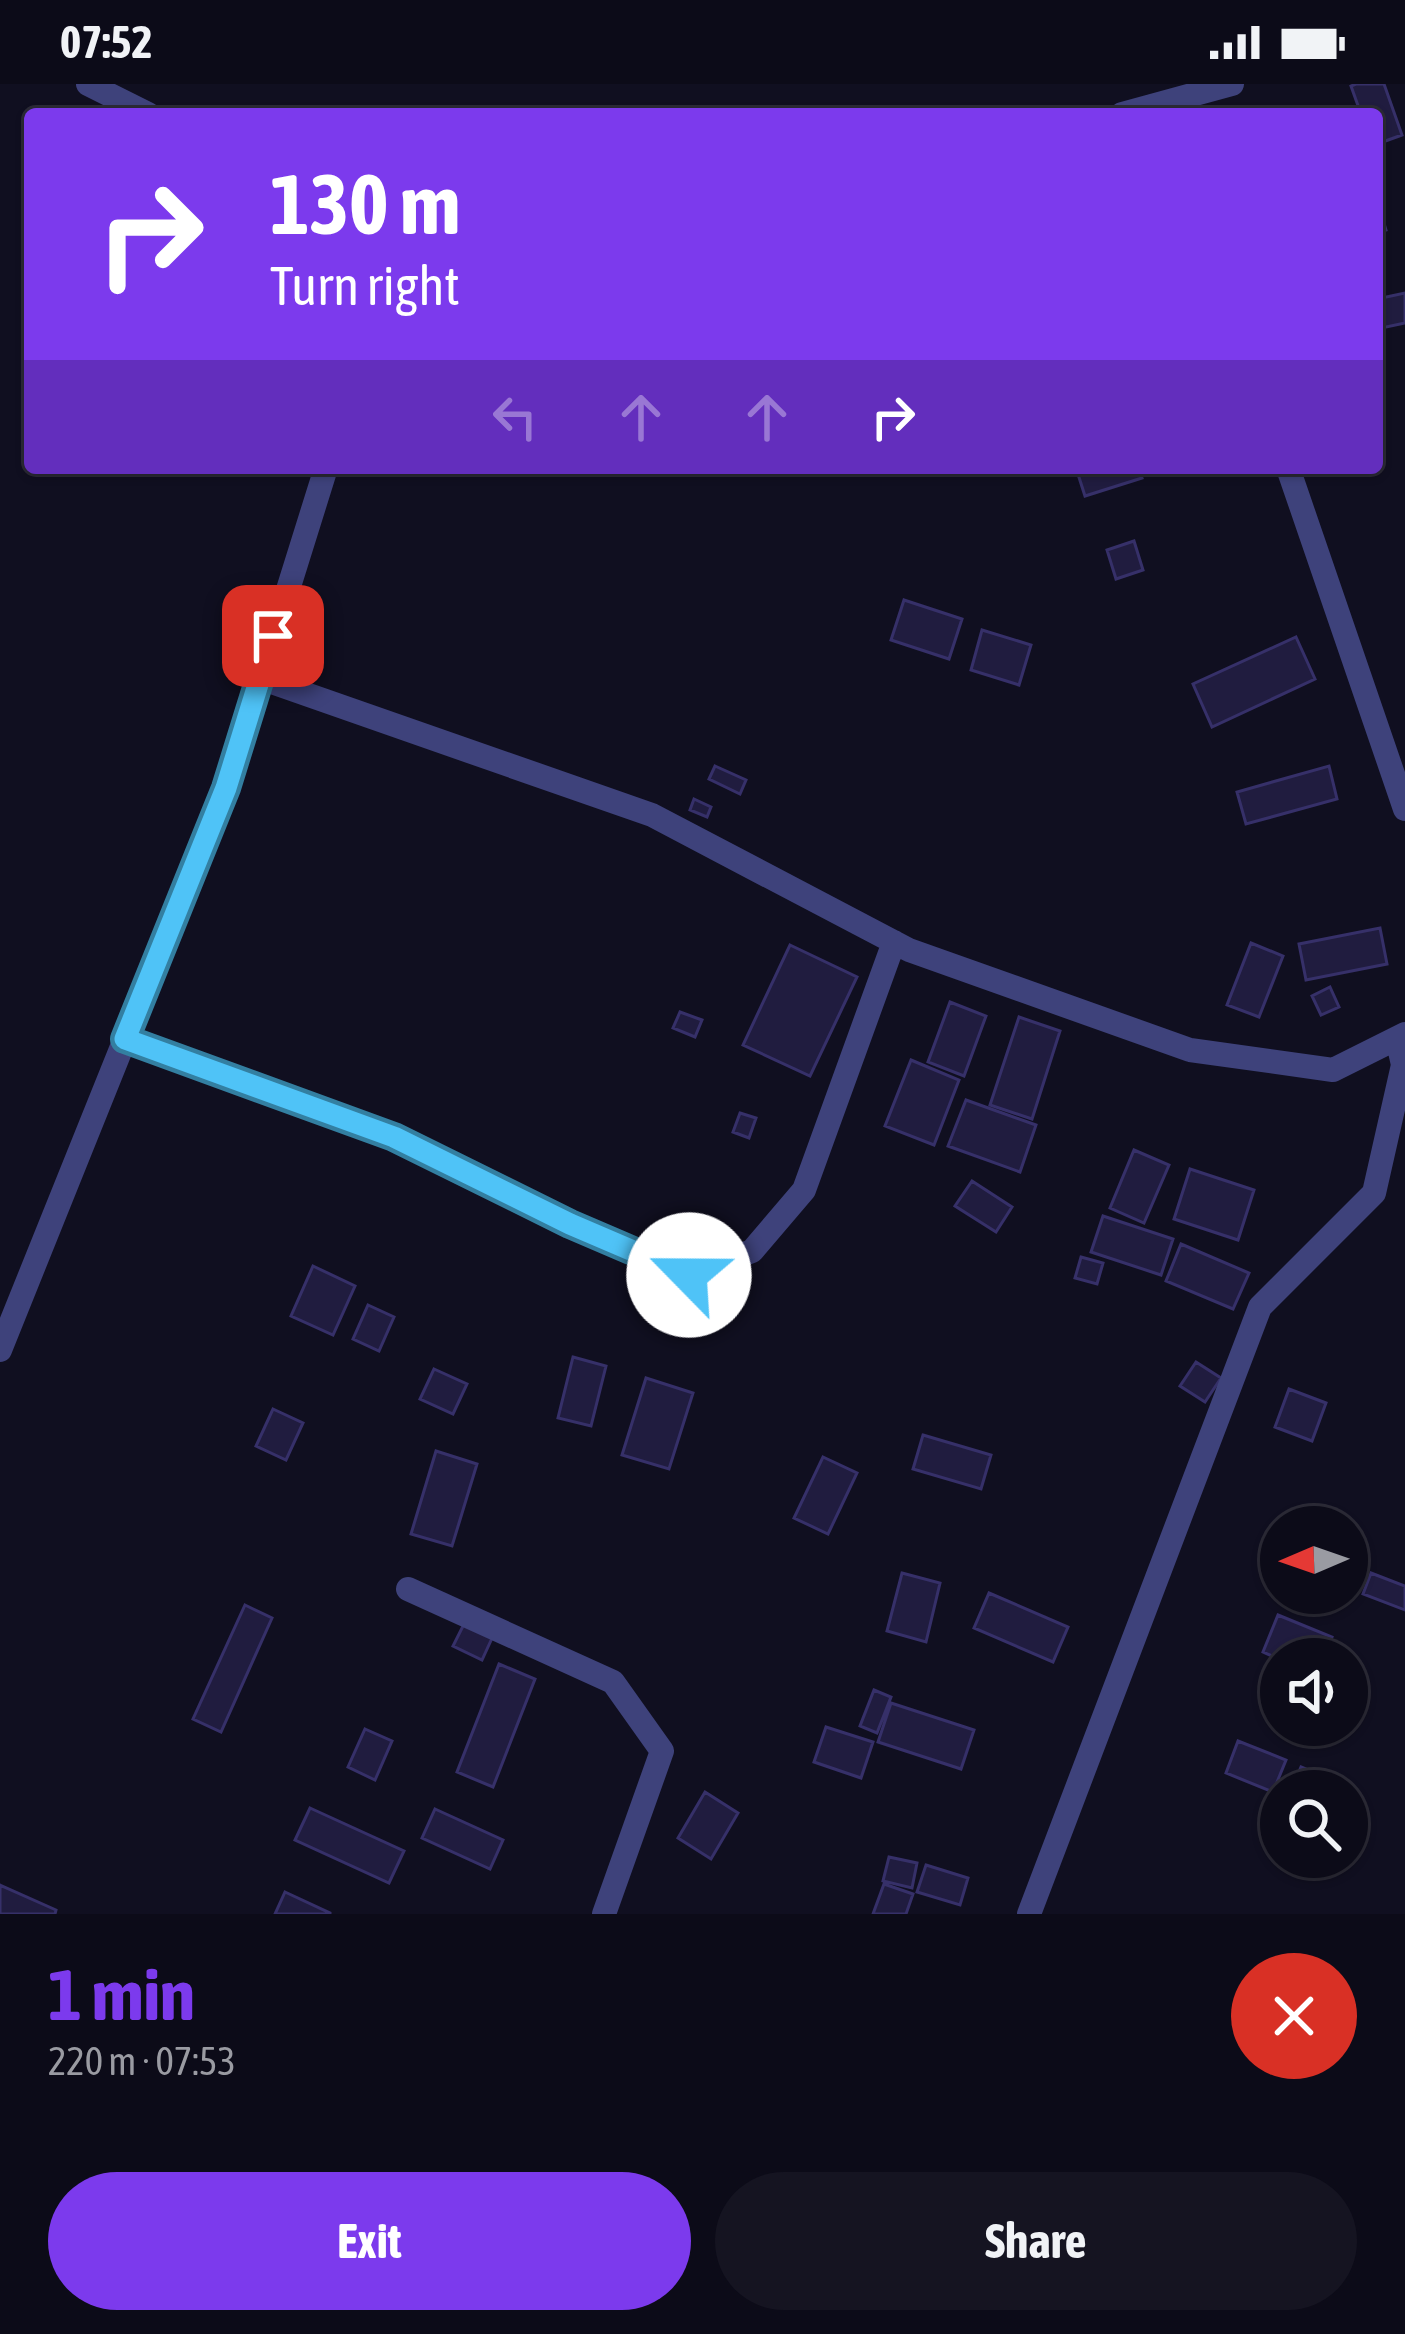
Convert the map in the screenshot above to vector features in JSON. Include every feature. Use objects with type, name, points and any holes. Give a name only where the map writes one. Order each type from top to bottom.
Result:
[{"type":"street","points":[[88,84],[136,108]]},
{"type":"street","points":[[1162,108],[1232,84]]},
{"type":"street","points":[[0,1349],[226,788],[324,474]]},
{"type":"street","points":[[1290,474],[1405,809]]},
{"type":"street","points":[[260,679],[652,815],[909,950],[1190,1050],[1333,1070],[1401,1036],[1403,1065],[1374,1193],[1261,1307],[1029,1914]]},
{"type":"street","points":[[125,1039],[394,1137],[570,1224],[689,1275],[752,1252],[804,1190],[894,942]]},
{"type":"street","points":[[408,1589],[613,1682],[662,1751],[604,1914]]},
{"type":"building","points":[[1384,84],[1402,135],[1383,142],[1383,108],[1359,108],[1351,86]]},
{"type":"building","points":[[1405,293],[1405,323],[1383,328],[1383,298]]},
{"type":"building","points":[[1078,474],[1140,474],[1142,478],[1085,496]]},
{"type":"building","points":[[1134,541],[1143,570],[1116,579],[1107,550]]},
{"type":"building","points":[[904,600],[962,619],[949,659],[891,640]]},
{"type":"building","points":[[982,630],[1031,645],[1019,685],[971,670]]},
{"type":"building","points":[[1296,637],[1315,679],[1212,727],[1193,684]]},
{"type":"building","points":[[715,766],[746,780],[740,794],[709,779]]},
{"type":"building","points":[[1329,766],[1337,799],[1246,824],[1237,792]]},
{"type":"building","points":[[694,799],[711,807],[707,817],[690,810]]},
{"type":"building","points":[[1380,928],[1387,964],[1306,980],[1299,944]]},
{"type":"building","points":[[1251,943],[1283,956],[1259,1017],[1227,1005]]},
{"type":"building","points":[[790,945],[857,977],[810,1076],[743,1045]]},
{"type":"building","points":[[1330,987],[1339,1007],[1321,1015],[1312,996]]},
{"type":"building","points":[[950,1002],[986,1016],[964,1076],[928,1062]]},
{"type":"building","points":[[680,1012],[702,1020],[695,1037],[673,1028]]},
{"type":"building","points":[[1019,1017],[1060,1031],[1032,1119],[990,1105]]},
{"type":"building","points":[[911,1060],[959,1080],[934,1145],[885,1126]]},
{"type":"building","points":[[966,1100],[1036,1125],[1020,1172],[948,1146]]},
{"type":"building","points":[[740,1113],[756,1118],[749,1138],[733,1132]]},
{"type":"building","points":[[1134,1150],[1169,1165],[1144,1223],[1110,1208]]},
{"type":"building","points":[[1190,1169],[1254,1190],[1238,1240],[1174,1219]]},
{"type":"building","points":[[972,1181],[1012,1207],[996,1232],[955,1206]]},
{"type":"building","points":[[1103,1216],[1173,1239],[1161,1275],[1091,1252]]},
{"type":"building","points":[[1181,1244],[1249,1273],[1233,1309],[1166,1281]]},
{"type":"building","points":[[1081,1257],[1103,1263],[1097,1284],[1075,1278]]},
{"type":"building","points":[[313,1266],[355,1286],[333,1335],[291,1316]]},
{"type":"building","points":[[368,1305],[394,1317],[379,1351],[353,1339]]},
{"type":"building","points":[[573,1357],[606,1366],[591,1426],[558,1418]]},
{"type":"building","points":[[1196,1362],[1221,1378],[1205,1402],[1180,1386]]},
{"type":"building","points":[[434,1369],[467,1384],[453,1414],[420,1399]]},
{"type":"building","points":[[646,1378],[693,1393],[669,1469],[622,1455]]},
{"type":"building","points":[[1289,1389],[1326,1403],[1312,1441],[1275,1427]]},
{"type":"building","points":[[273,1409],[303,1423],[286,1460],[256,1446]]},
{"type":"building","points":[[923,1435],[991,1455],[981,1489],[913,1469]]},
{"type":"building","points":[[436,1451],[477,1464],[452,1546],[411,1534]]},
{"type":"building","points":[[823,1457],[857,1473],[828,1534],[794,1518]]},
{"type":"building","points":[[902,1573],[940,1583],[926,1642],[887,1631]]},
{"type":"building","points":[[1371,1573],[1405,1586],[1405,1610],[1368,1596]]},
{"type":"building","points":[[989,1593],[1068,1627],[1053,1662],[974,1628]]},
{"type":"building","points":[[245,1605],[272,1618],[221,1732],[193,1719]]},
{"type":"building","points":[[1278,1615],[1332,1637],[1332,1638],[1269,1638]]},
{"type":"building","points":[[465,1622],[493,1636],[482,1660],[453,1646]]},
{"type":"building","points":[[499,1664],[535,1679],[493,1787],[457,1772]]},
{"type":"building","points":[[874,1690],[891,1697],[877,1733],[860,1726]]},
{"type":"building","points":[[891,1703],[974,1730],[961,1769],[878,1742]]},
{"type":"building","points":[[826,1727],[873,1742],[861,1778],[814,1762]]},
{"type":"building","points":[[365,1729],[392,1741],[375,1780],[348,1767]]},
{"type":"building","points":[[1238,1741],[1286,1760],[1282,1770],[1260,1770],[1260,1787],[1226,1773]]},
{"type":"building","points":[[705,1792],[738,1813],[711,1859],[678,1838]]},
{"type":"building","points":[[310,1808],[404,1851],[389,1883],[295,1840]]},
{"type":"building","points":[[435,1809],[503,1840],[490,1869],[422,1838]]},
{"type":"building","points":[[889,1857],[917,1863],[912,1888],[883,1881]]},
{"type":"building","points":[[926,1865],[968,1878],[960,1905],[917,1892]]},
{"type":"building","points":[[884,1884],[913,1894],[906,1914],[873,1914]]},
{"type":"building","points":[[0,1885],[56,1910],[55,1914],[0,1914]]},
{"type":"building","points":[[285,1892],[330,1913],[330,1914],[275,1914]]},
{"type":"route","points":[[273,636],[226,788],[125,1039],[394,1137],[570,1224],[689,1275]]}]
